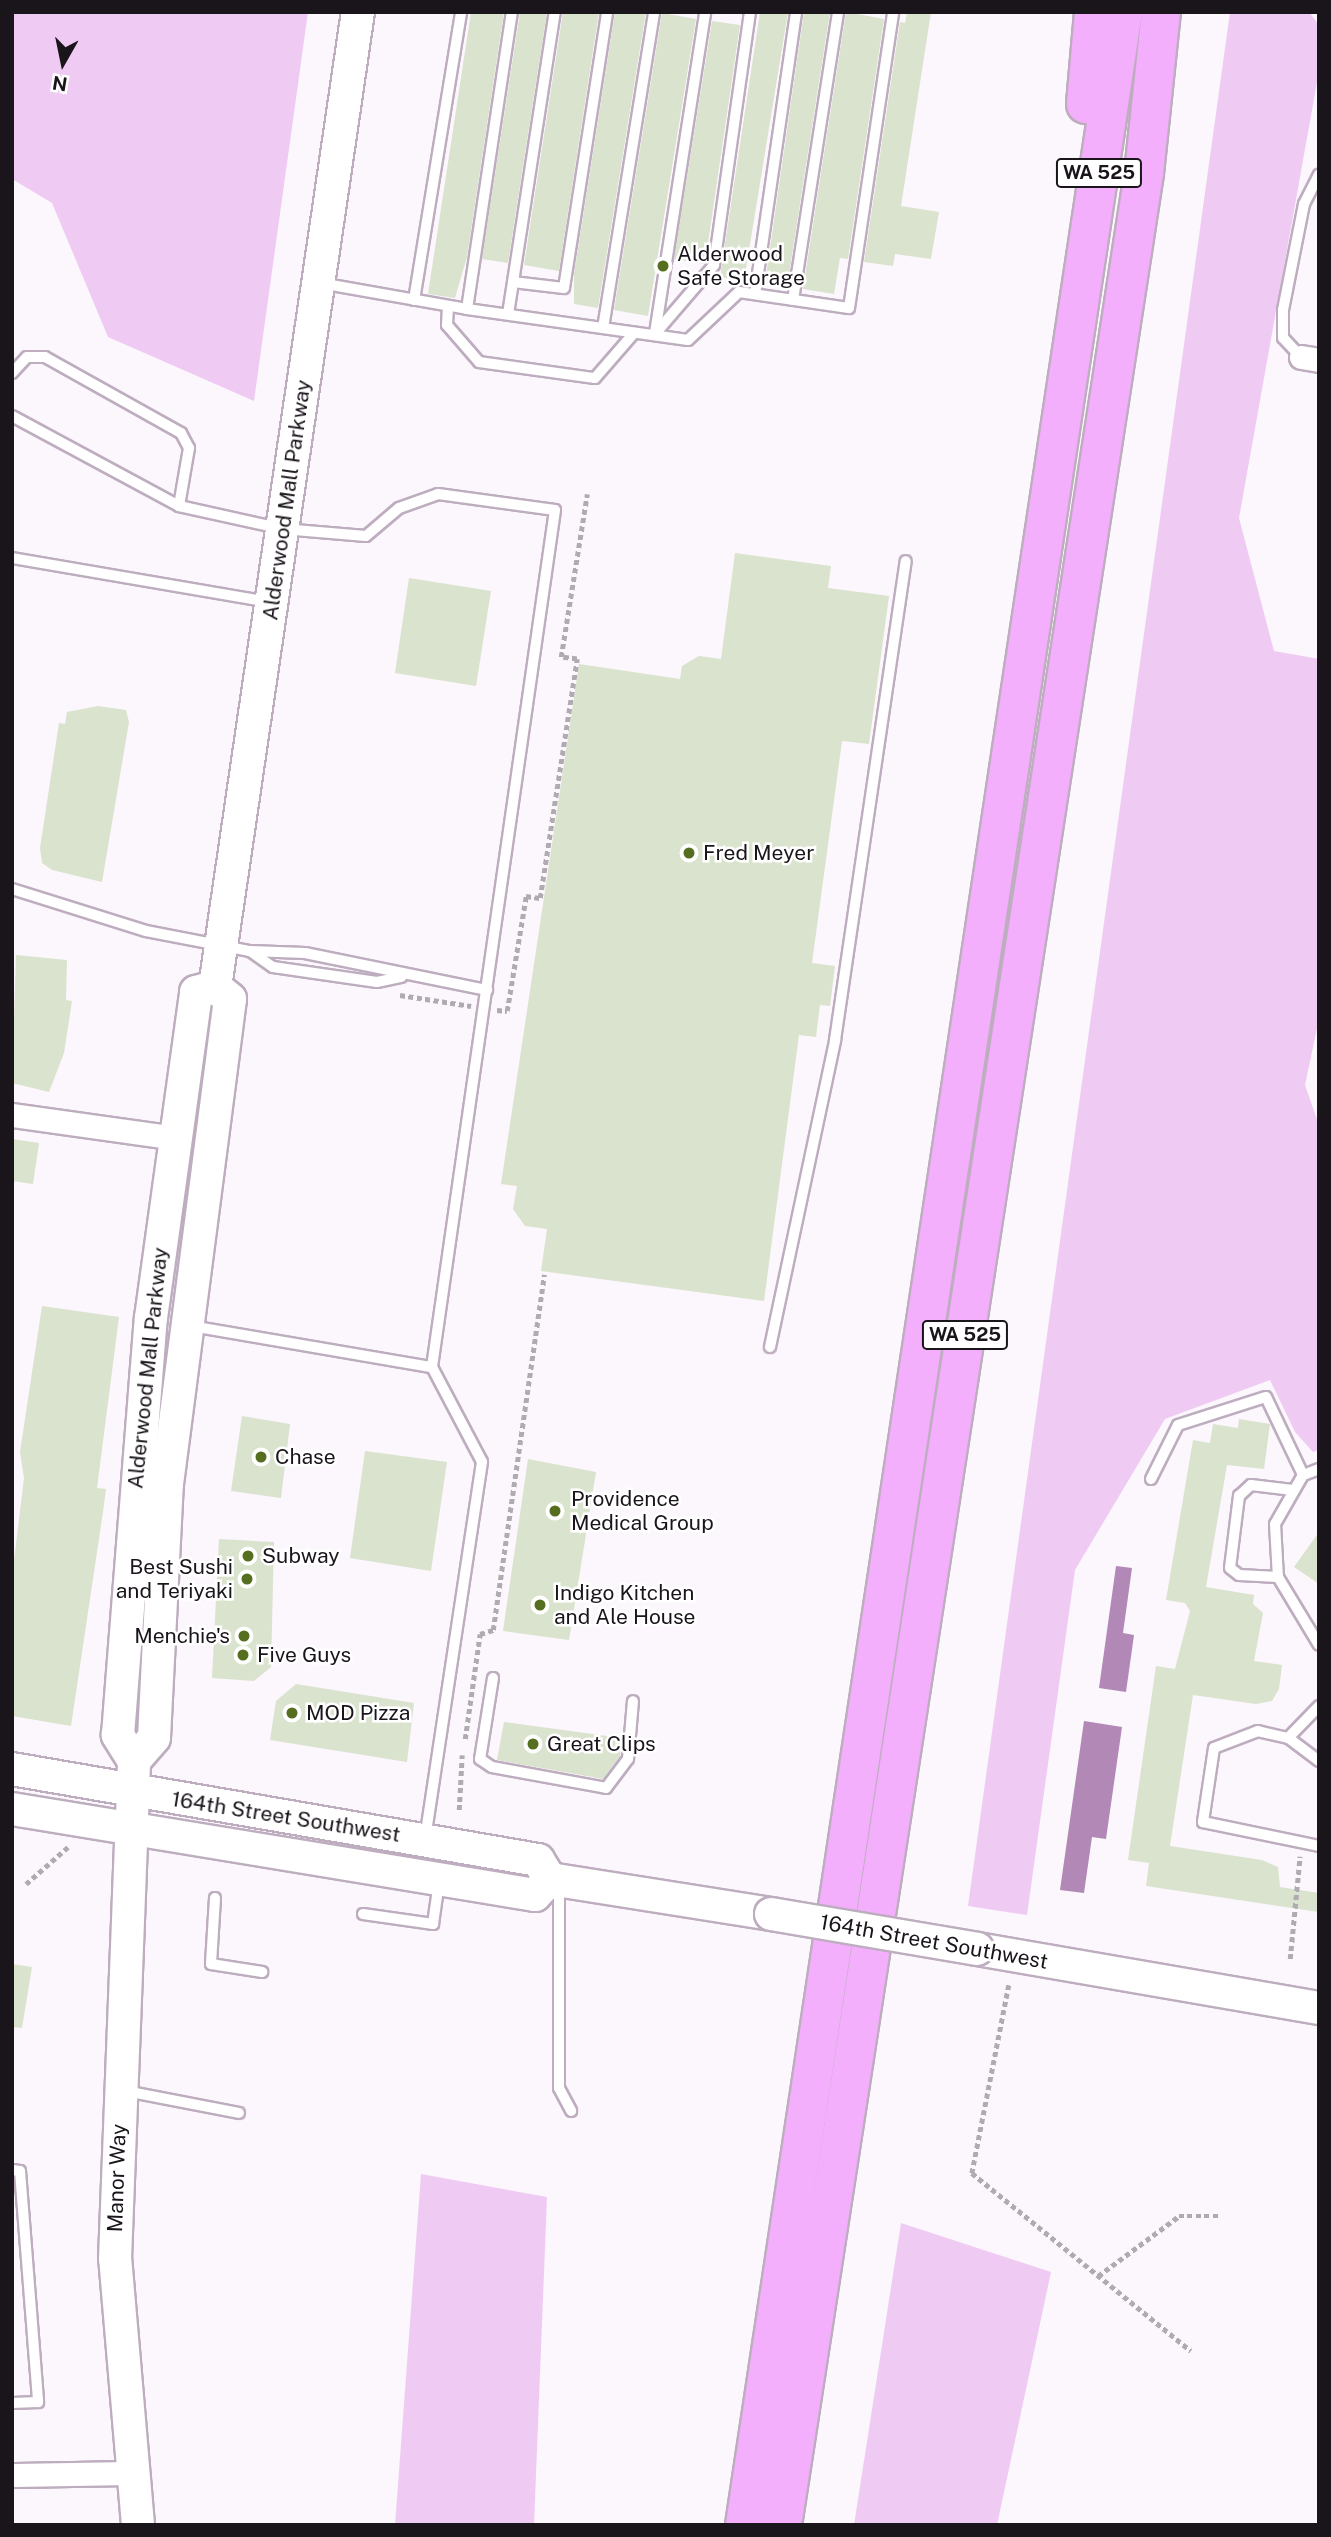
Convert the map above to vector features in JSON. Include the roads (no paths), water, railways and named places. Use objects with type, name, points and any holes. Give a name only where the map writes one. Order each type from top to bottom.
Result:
[{"type":"highway","points":[[1072,334],[1094,12]]},
{"type":"highway","name":"WA 525","points":[[745,2525],[1072,334],[1123,12]]},
{"type":"highway","name":"WA 525","points":[[782,2525],[1144,173],[1161,12]]},
{"type":"main road","name":"Alderwood Mall Parkway","points":[[130,1831],[134,1761],[118,1734],[149,1332],[196,992],[215,987],[236,948],[272,602],[358,12]]},
{"type":"main road","name":"Alderwood Mall Parkway","points":[[134,1761],[154,1738],[167,1484],[185,1325],[230,999],[215,987]]},
{"type":"main road","name":"164th Street Southwest","points":[[12,1769],[134,1793],[425,1839],[538,1860],[554,1880],[771,1914],[1319,2008]]},
{"type":"main road","name":"164th Street Southwest","points":[[12,1809],[439,1882],[534,1895],[554,1880]]},
{"type":"main road","name":"Manor Way","points":[[130,1831],[119,2091],[116,2310],[138,2525]]},
{"type":"street","points":[[12,1115],[176,1138]]},
{"type":"street","points":[[12,2475],[132,2473]]},
{"type":"lane","points":[[414,300],[461,12]]},
{"type":"lane","points":[[467,309],[512,12]]},
{"type":"lane","points":[[508,314],[555,12]]},
{"type":"lane","points":[[513,282],[565,288],[607,12]]},
{"type":"lane","points":[[603,328],[654,12]]},
{"type":"lane","points":[[654,335],[705,12]]},
{"type":"lane","points":[[654,335],[714,265],[750,12]]},
{"type":"lane","points":[[755,294],[796,12]]},
{"type":"lane","points":[[793,300],[838,12]]},
{"type":"lane","points":[[319,283],[467,309],[688,340],[739,292],[849,307],[893,12]]},
{"type":"lane","points":[[1310,358],[1283,338],[1283,310],[1304,204],[1319,175]]},
{"type":"lane","points":[[448,306],[447,325],[479,362],[595,378],[634,332]]},
{"type":"lane","points":[[12,373],[27,356],[45,357],[181,433],[189,448],[179,506]]},
{"type":"lane","points":[[12,416],[179,506],[283,529],[366,536],[399,508],[438,494],[555,510],[432,1367],[482,1462],[425,1839]]},
{"type":"lane","points":[[12,558],[272,602]]},
{"type":"lane","points":[[770,1347],[835,1040],[906,561]]},
{"type":"lane","points":[[12,889],[146,931],[236,948],[367,963],[401,977],[487,990]]},
{"type":"lane","points":[[236,948],[273,967],[377,982],[401,977]]},
{"type":"lane","points":[[185,1325],[432,1367]]},
{"type":"lane","points":[[1151,1479],[1178,1425],[1266,1397],[1303,1475]]},
{"type":"lane","points":[[1319,1469],[1303,1475],[1275,1524],[1278,1577],[1319,1645]]},
{"type":"lane","points":[[1278,1577],[1239,1575],[1230,1568],[1239,1496],[1251,1485],[1293,1490]]},
{"type":"lane","points":[[493,1678],[481,1759],[492,1767],[606,1788],[628,1759],[633,1701]]},
{"type":"lane","points":[[1288,1738],[1319,1706]]},
{"type":"lane","points":[[1319,1761],[1288,1738],[1258,1731],[1214,1748],[1203,1822],[1319,1846]]},
{"type":"lane","points":[[554,1880],[559,2088],[571,2111]]},
{"type":"lane","points":[[363,1914],[433,1924],[439,1882]]},
{"type":"lane","points":[[215,1898],[211,1964],[262,1972]]},
{"type":"lane","points":[[119,2091],[239,2113]]},
{"type":"lane","points":[[12,2170],[20,2171],[38,2402],[12,2403]]},
{"type":"place","name":"Alderwood Safe Storage","points":[[663,266]]},
{"type":"place","name":"Fred Meyer","points":[[689,853]]},
{"type":"place","name":"Chase","points":[[261,1457]]},
{"type":"place","name":"Providence Medical Group","points":[[555,1511]]},
{"type":"place","name":"Subway","points":[[248,1556]]},
{"type":"place","name":"Best Sushi and Teriyaki","points":[[247,1579]]},
{"type":"place","name":"Indigo Kitchen and Ale House","points":[[540,1605]]},
{"type":"place","name":"Menchie's","points":[[244,1636]]},
{"type":"place","name":"Five Guys","points":[[243,1655]]},
{"type":"place","name":"MOD Pizza","points":[[292,1713]]},
{"type":"place","name":"Great Clips","points":[[533,1744]]}]
